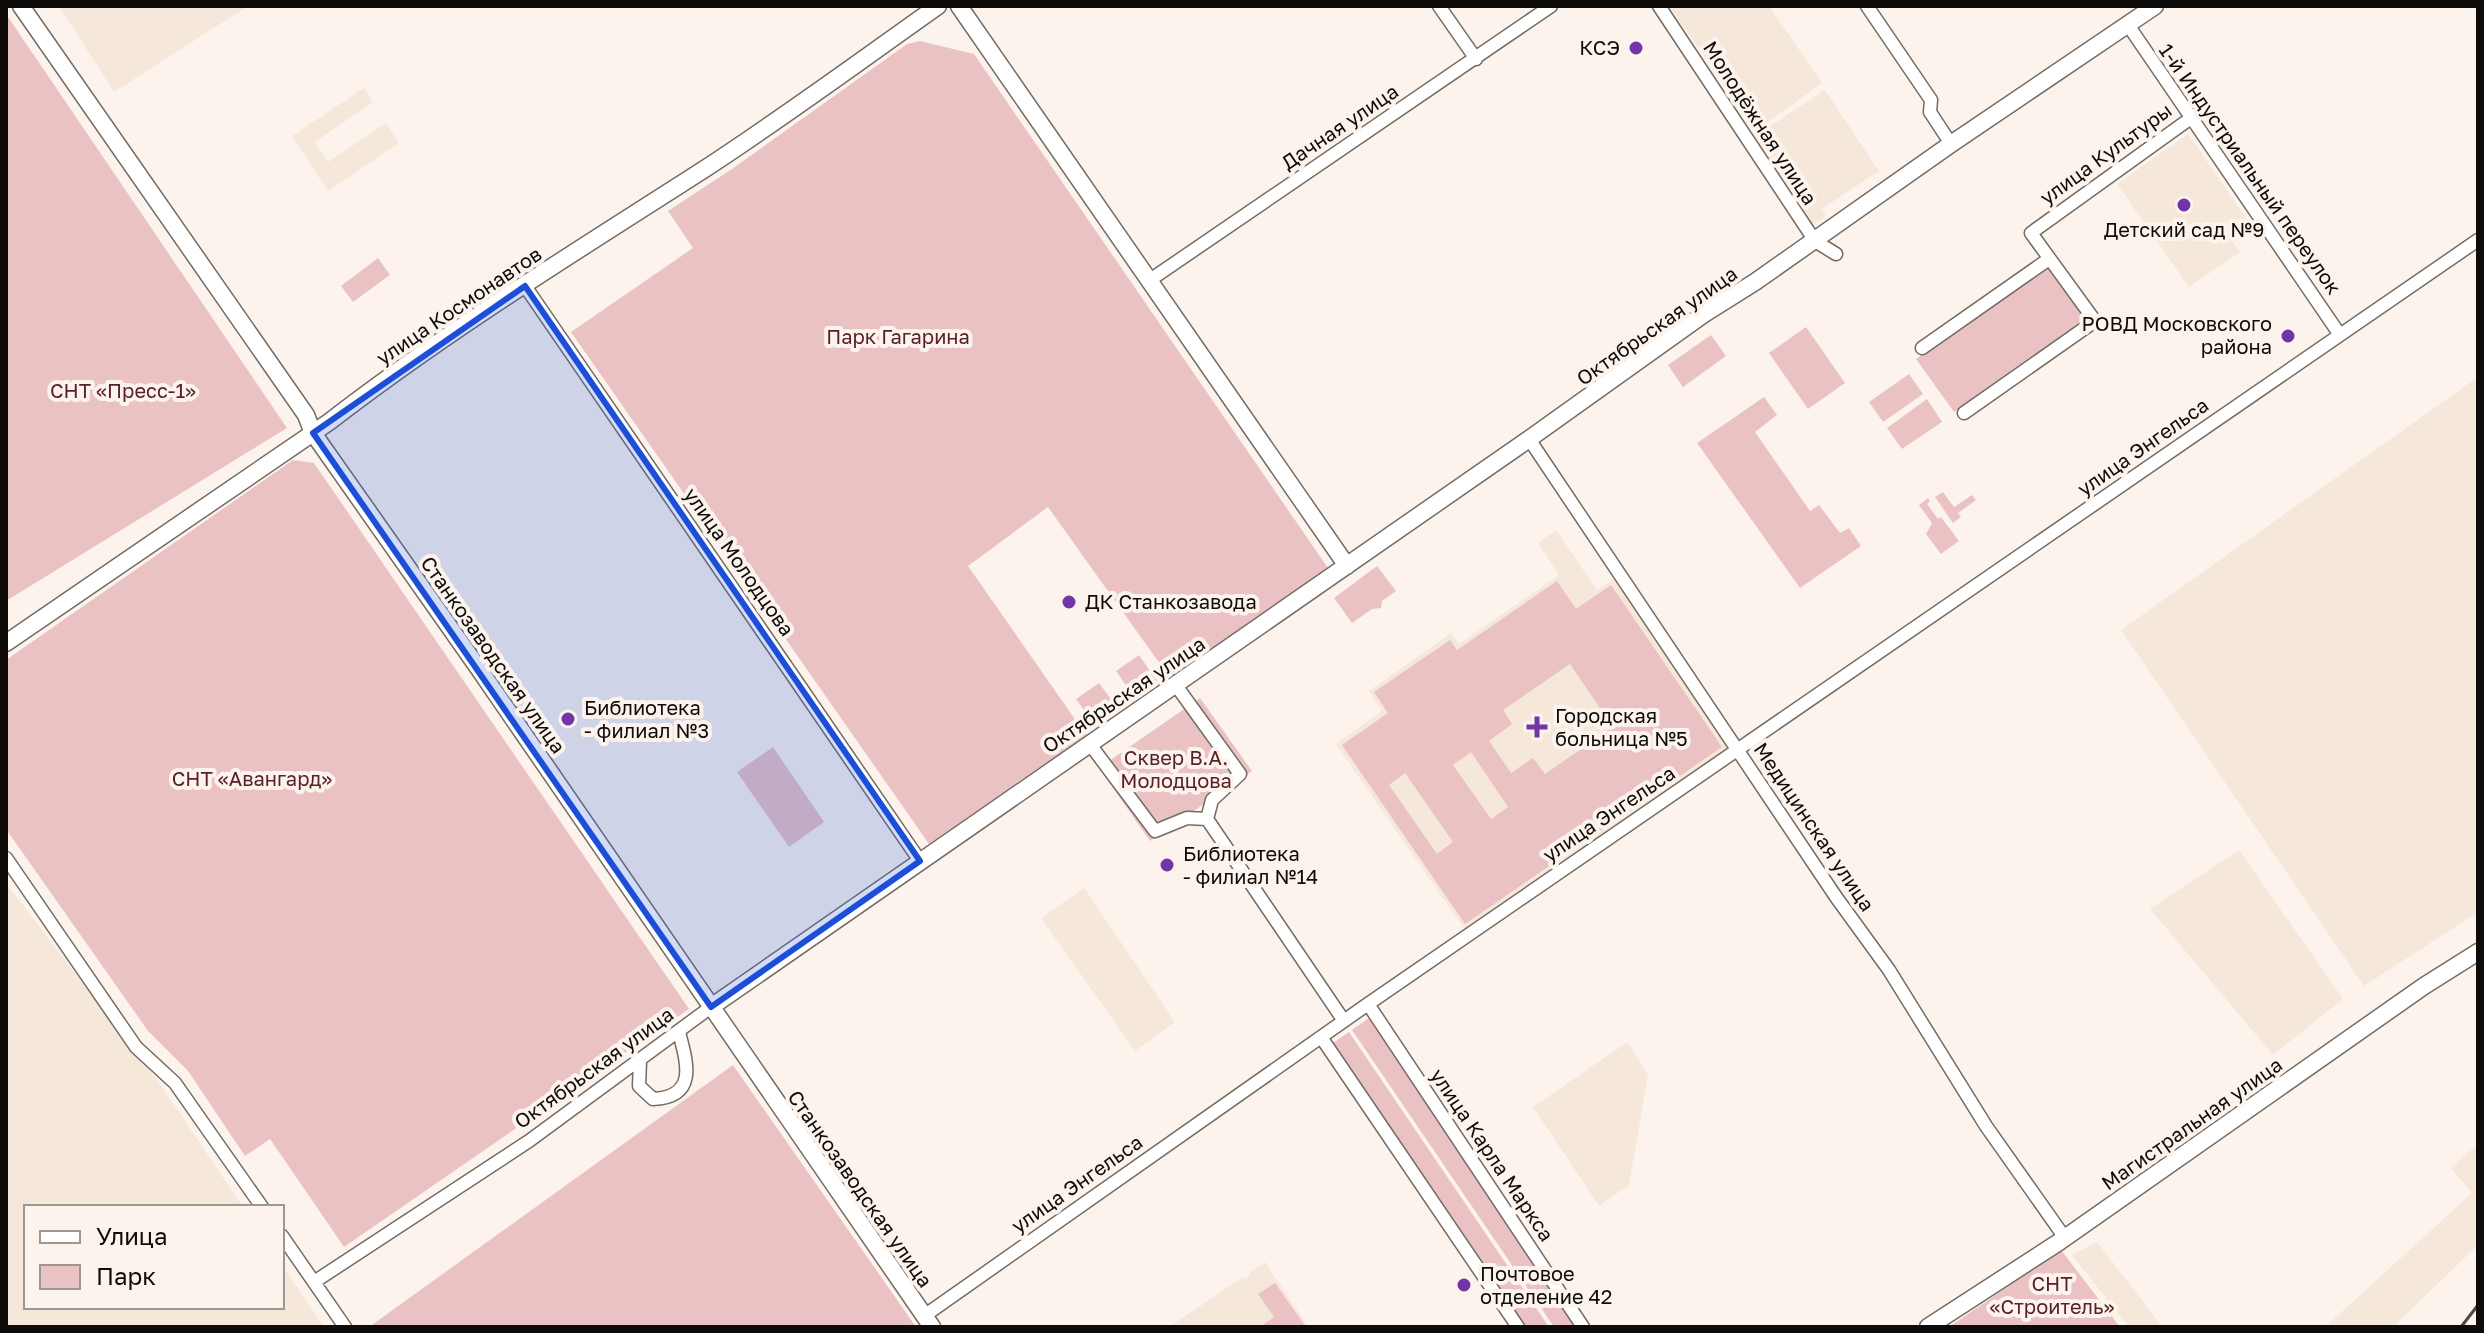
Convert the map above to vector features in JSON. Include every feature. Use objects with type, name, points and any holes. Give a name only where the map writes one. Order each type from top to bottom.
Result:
[{"type":"street","name":"Станкозаводская улица","points":[[21,6],[928,1321]]},
{"type":"street","name":"улица Космонавтов","points":[[6,643],[525,286],[706,168],[938,6]]},
{"type":"street","points":[[959,6],[1347,566]]},
{"type":"street","points":[[1439,6],[1476,59]]},
{"type":"street","name":"Дачная улица","points":[[1150,280],[1551,6]]},
{"type":"street","name":"Молодёжная улица","points":[[1659,6],[1815,241],[1836,254]]},
{"type":"street","points":[[1867,6],[1919,80],[1931,100],[1930,112],[1951,144]]},
{"type":"street","name":"Октябрьская улица","points":[[314,1282],[529,1141],[711,1007],[1089,743],[1347,566],[1704,314],[2155,6]]},
{"type":"street","name":"1-й Индустриальный переулок","points":[[2128,25],[2340,335]]},
{"type":"street","name":"улица Культуры","points":[[1964,413],[2095,321],[2031,233],[2191,118]]},
{"type":"street","name":"улица Энгельса","points":[[928,1321],[1368,1004],[2478,240]]},
{"type":"street","points":[[1922,348],[2049,259]]},
{"type":"street","name":"улица Молодцова","points":[[525,286],[920,861]]},
{"type":"street","name":"Медицинская улица","points":[[1529,439],[1889,970],[1986,1126],[2065,1238]]},
{"type":"street","points":[[2026,535],[2034,546]]},
{"type":"street","points":[[1175,684],[1240,774],[1212,800],[1207,819],[1344,1021]]},
{"type":"street","points":[[1089,743],[1155,831],[1187,818],[1207,819]]},
{"type":"street","points":[[6,858],[136,1047],[175,1083],[261,1205]]},
{"type":"street","name":"Магистральная улица","points":[[1928,1327],[2065,1238],[2424,986],[2478,952]]},
{"type":"street","name":"улица Карла Маркса","points":[[1368,1004],[1583,1327]]},
{"type":"street","points":[[640,1061],[639,1086],[653,1099],[670,1098],[684,1085],[688,1068],[679,1032]]},
{"type":"street","points":[[1321,1037],[1518,1327]]},
{"type":"street","points":[[284,1239],[345,1327]]},
{"type":"highlighted area","points":[[525,286],[920,861],[711,1007],[313,433]]},
{"type":"shaded area","points":[[59,6],[248,6],[114,92]]},
{"type":"shaded area","points":[[1669,6],[1769,6],[1822,83],[1757,130]]},
{"type":"shaded area","points":[[364,88],[373,102],[315,142],[328,162],[386,123],[399,143],[328,191],[292,136]]},
{"type":"shaded area","points":[[1825,90],[1879,171],[1822,209],[1826,216],[1809,227],[1751,139]]},
{"type":"shaded area","name":"Детский сад №9","points":[[2188,134],[2251,225],[2231,239],[2240,252],[2189,287],[2117,184]]},
{"type":"shaded area","points":[[2478,377],[2478,912],[2364,986],[2121,630]]},
{"type":"shaded area","name":"Городская больница №5","points":[[1556,530],[1597,590],[1614,579],[1727,748],[1465,930],[1336,744],[1382,711],[1369,691],[1451,633],[1459,644],[1559,575],[1538,543]]},
{"type":"shaded area","points":[[2239,850],[2343,999],[2273,1055],[2150,909]]},
{"type":"shaded area","points":[[6,883],[160,1084],[242,1205],[24,1205],[24,1309],[284,1309],[284,1268],[324,1327],[6,1327]]},
{"type":"shaded area","points":[[1084,888],[1175,1022],[1135,1051],[1041,918]]},
{"type":"shaded area","points":[[1626,1043],[1648,1075],[1629,1185],[1599,1206],[1533,1107]]},
{"type":"shaded area","points":[[2478,1144],[2478,1245],[2393,1327],[2325,1327],[2472,1193],[2451,1168]]},
{"type":"shaded area","points":[[2097,1242],[2162,1327],[2129,1327],[2072,1255]]},
{"type":"shaded area","points":[[1265,1262],[1308,1327],[1169,1327],[1243,1277],[1245,1279]]},
{"type":"green space","name":"СНТ «Пресс-1»","points":[[6,14],[287,428],[6,601]]},
{"type":"green space","name":"Парк Гагарина","points":[[920,41],[974,54],[1328,568],[1170,678],[1048,507],[968,566],[1086,735],[929,844],[571,332],[693,248],[668,211],[907,44]]},
{"type":"green space","points":[[378,258],[390,275],[353,302],[341,286]]},
{"type":"green space","points":[[2048,267],[2086,320],[1954,412],[1916,359]]},
{"type":"green space","points":[[1806,327],[1845,383],[1808,409],[1769,353]]},
{"type":"green space","points":[[1711,335],[1726,356],[1683,387],[1668,365]]},
{"type":"green space","points":[[1909,374],[1923,394],[1883,422],[1869,402]]},
{"type":"green space","points":[[1764,397],[1777,415],[1755,432],[1810,511],[1819,505],[1840,533],[1849,528],[1861,546],[1800,588],[1697,443]]},
{"type":"green space","points":[[1927,399],[1942,422],[1902,449],[1887,428]]},
{"type":"green space","name":"СНТ «Авангард»","points":[[293,460],[314,463],[689,1009],[344,1247],[270,1139],[245,1156],[188,1071],[148,1031],[6,829],[6,660]]},
{"type":"green space","points":[[1943,492],[1954,507],[1972,495],[1976,500],[1958,513],[1961,517],[1953,523],[1935,497]]},
{"type":"green space","points":[[1928,498],[1930,501],[1927,504],[1959,541],[1941,554],[1926,534],[1932,523],[1919,505]]},
{"type":"green space","points":[[1377,566],[1396,591],[1382,601],[1381,608],[1372,609],[1352,623],[1334,598]]},
{"type":"green space","name":"Городская больница №5","points":[[1557,581],[1576,609],[1611,585],[1722,747],[1465,924],[1342,745],[1388,713],[1374,692],[1450,640],[1457,650]],"holes":[[[1570,664],[1613,727],[1545,774],[1533,758],[1511,773],[1489,741],[1512,724],[1503,710]],[[1471,752],[1508,807],[1491,819],[1453,765]],[[1405,773],[1453,842],[1437,854],[1389,785]]]},
{"type":"green space","points":[[1139,655],[1157,681],[1134,697],[1116,671]]},
{"type":"green space","points":[[1099,683],[1118,709],[1095,725],[1076,699]]},
{"type":"green space","name":"Сквер В.А. Молодцова","points":[[1200,698],[1252,771],[1150,841],[1099,768]]},
{"type":"green space","points":[[773,747],[824,822],[789,847],[737,772]]},
{"type":"green space","points":[[1369,1018],[1579,1327],[1554,1327],[1352,1030]]},
{"type":"green space","points":[[1349,1032],[1549,1327],[1521,1327],[1330,1045]]},
{"type":"green space","points":[[733,1065],[916,1327],[369,1327]]},
{"type":"green space","name":"СНТ «Строитель»","points":[[2061,1250],[2120,1327],[1949,1327]]},
{"type":"green space","points":[[1275,1283],[1306,1327],[1260,1327],[1274,1317],[1258,1294]]},
{"type":"railway","points":[[2461,1327],[2478,1305]]},
{"type":"place","name":"КСЭ","points":[[1636,48]]},
{"type":"place","name":"Детский сад №9","points":[[2184,205]]},
{"type":"place","name":"РОВД Московского района","points":[[2288,336]]},
{"type":"place","name":"ДК Станкозавода","points":[[1069,602]]},
{"type":"place","name":"Библиотека - филиал №3","points":[[568,719]]},
{"type":"place","name":"Городская больница №5","points":[[1537,727]]},
{"type":"place","name":"Библиотека - филиал №14","points":[[1167,865]]},
{"type":"place","name":"Почтовое отделение 42","points":[[1464,1285]]}]
